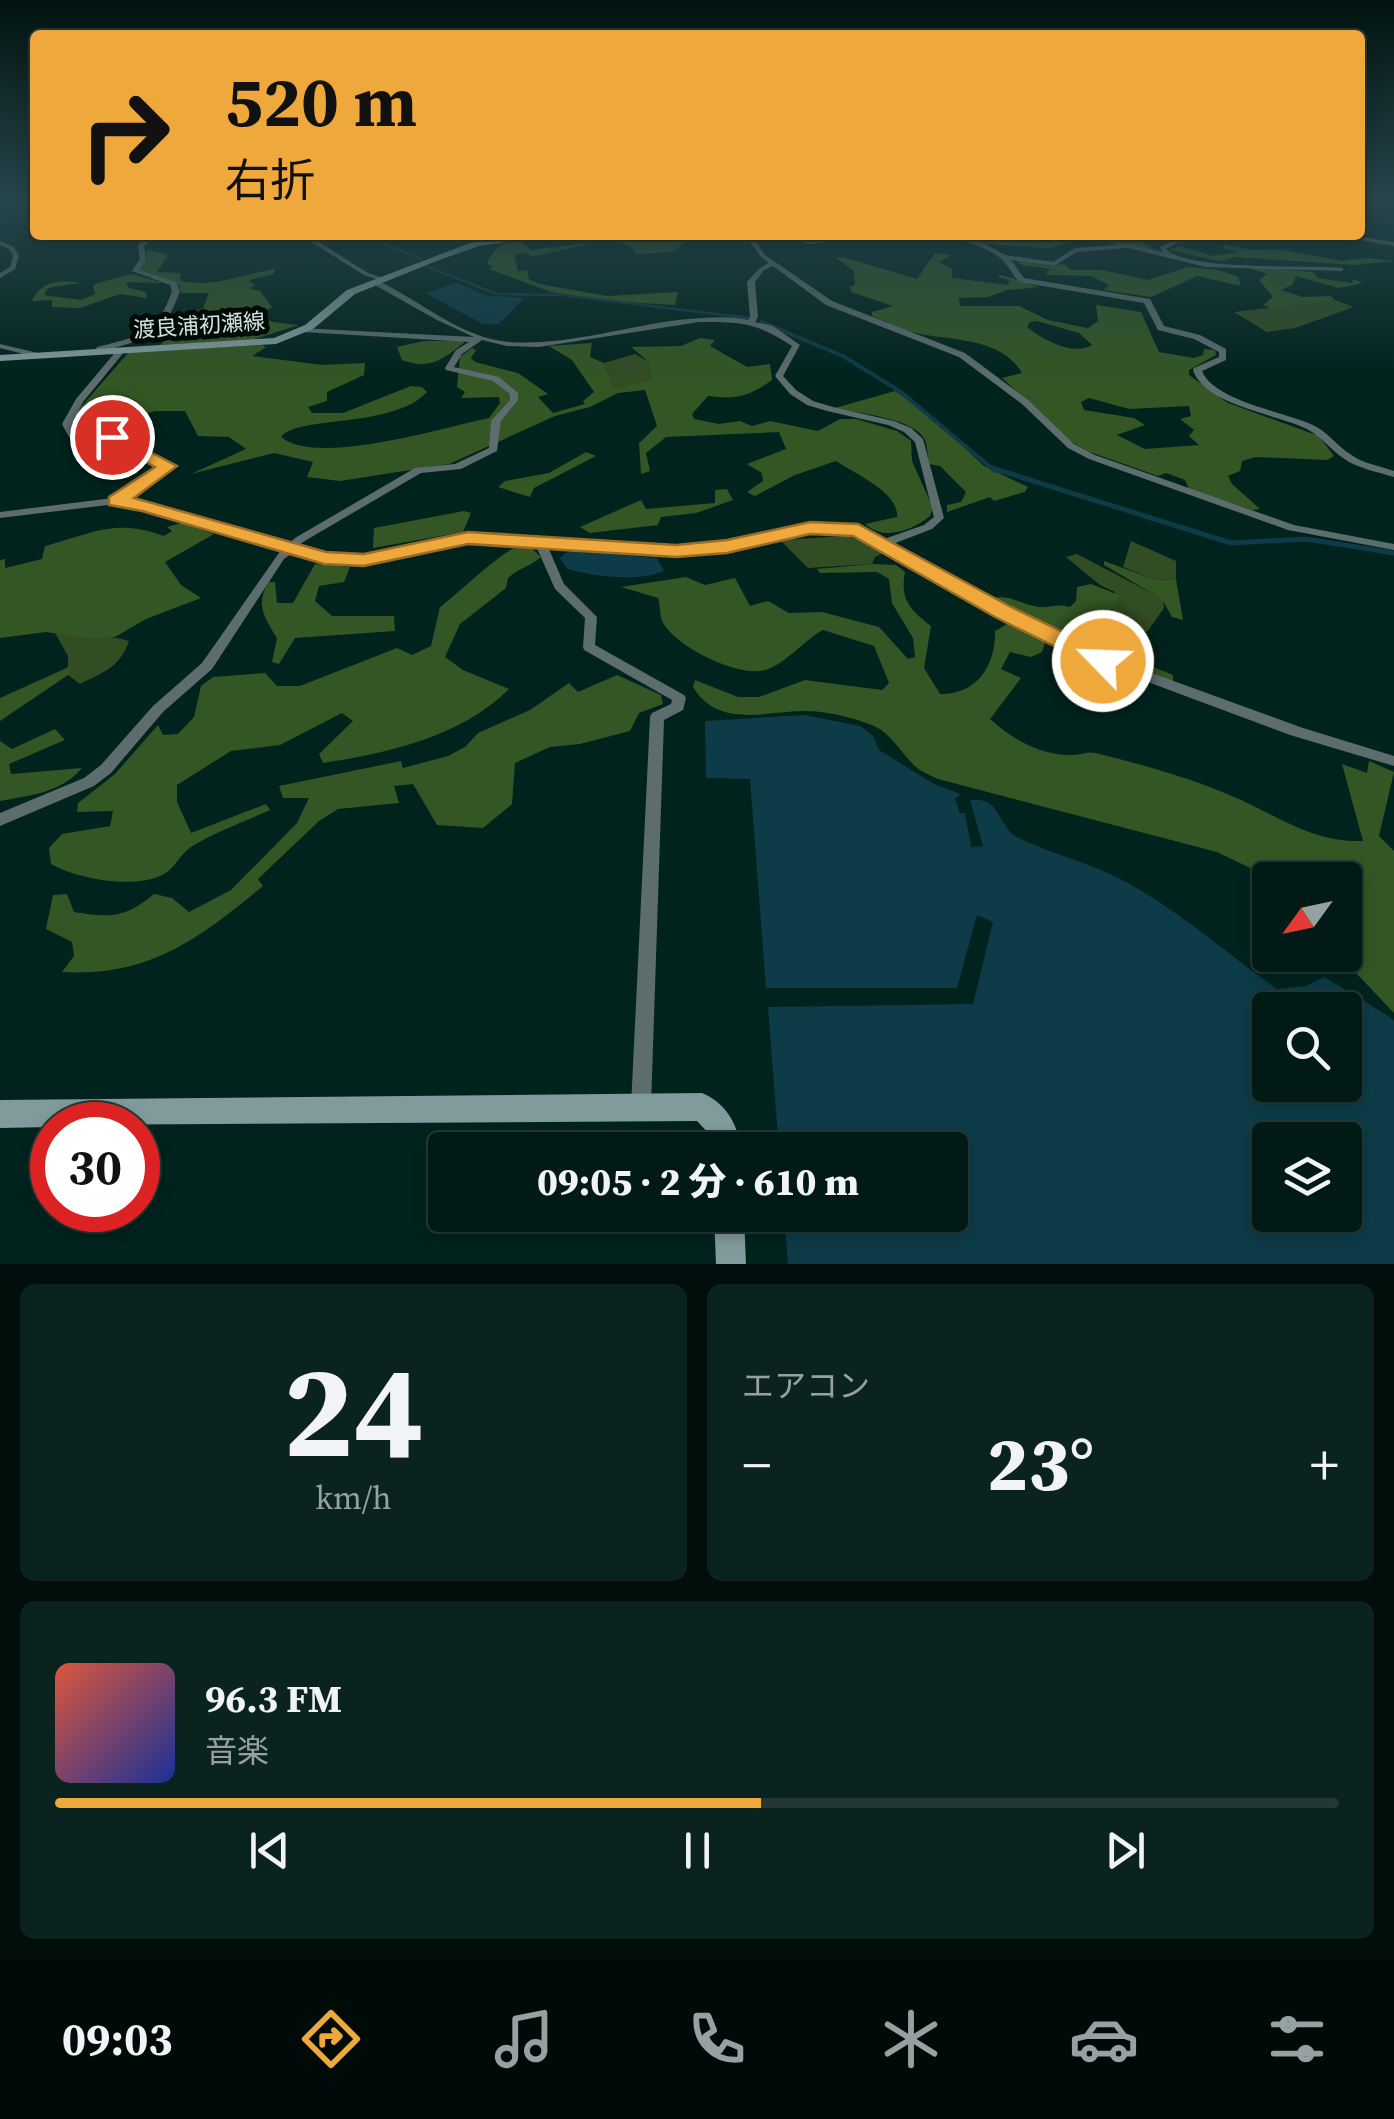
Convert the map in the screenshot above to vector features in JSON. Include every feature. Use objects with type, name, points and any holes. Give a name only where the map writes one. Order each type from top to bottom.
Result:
[{"type":"main road","name":"渡良浦初瀬線","points":[[0,358],[262,342],[304,330],[342,298],[435,259]]},
{"type":"main road","points":[[0,1114],[702,1107],[725,1132]]},
{"type":"main road","points":[[730,1232],[731,1264]]},
{"type":"street","points":[[97,353],[100,348],[152,334],[169,315],[176,291],[174,284],[135,271],[143,259]]},
{"type":"street","points":[[341,259],[479,338]]},
{"type":"street","points":[[767,259],[828,303],[962,355],[1025,402],[1070,446],[1092,458],[1292,528],[1394,547]]},
{"type":"street","points":[[1004,259],[1022,280],[1147,301],[1161,328],[1203,339],[1224,352],[1223,358],[1197,370],[1204,382],[1235,402],[1317,430],[1357,463],[1394,474]]},
{"type":"street","points":[[1021,259],[1054,264],[1062,259]]},
{"type":"street","points":[[1180,259],[1206,265],[1341,269]]},
{"type":"street","points":[[750,323],[754,317],[751,282],[762,269],[773,264]]},
{"type":"street","points":[[304,330],[479,338],[522,345],[596,339],[694,319],[750,323],[788,337],[796,345],[779,376],[798,396],[818,406],[903,428],[920,441],[924,470],[939,518],[928,527],[884,542]]},
{"type":"street","points":[[0,820],[89,782],[106,768],[158,709],[207,666],[287,548],[402,478],[427,468],[457,467],[494,449],[496,422],[514,400],[514,393],[496,378],[449,368],[459,352],[479,338]]},
{"type":"street","points":[[0,346],[39,356]]},
{"type":"street","points":[[116,501],[168,466],[105,434],[72,434],[67,424],[79,401],[121,351]]},
{"type":"street","points":[[0,516],[116,501],[144,505],[324,558],[364,560],[468,538],[676,551],[727,546],[827,527],[858,530],[1076,650],[1295,732],[1394,761]]},
{"type":"street","points":[[542,544],[559,586],[591,617],[588,647],[679,698],[678,707],[657,717],[654,746],[641,1106]]},
{"type":"green space","points":[[146,259],[165,259],[157,272],[180,273],[181,281],[193,283],[217,282],[275,269],[274,274],[249,280],[255,286],[249,288],[260,291],[272,307],[257,315],[273,322],[299,325],[252,340],[160,345],[168,337],[211,339],[245,332],[239,324],[171,321],[203,308],[209,293],[181,293],[179,285],[138,269]]},
{"type":"green space","points":[[490,259],[515,259],[518,271],[527,270],[529,279],[539,284],[607,296],[678,292],[675,305],[604,301],[551,292],[489,269],[493,267],[487,263]]},
{"type":"green space","points":[[837,259],[850,259],[917,279],[931,259],[945,259],[939,262],[952,269],[952,278],[1008,285],[1009,280],[997,277],[1002,275],[1039,287],[959,298],[960,306],[1019,306],[1048,320],[1088,328],[1098,321],[1096,305],[1141,312],[1159,352],[1194,358],[1203,355],[1204,349],[1215,350],[1216,355],[1189,370],[1189,375],[1228,403],[1319,436],[1334,456],[1327,460],[1256,457],[1242,461],[1240,471],[1228,476],[1260,509],[1252,510],[1189,489],[1185,480],[1166,473],[1158,476],[1087,451],[1069,440],[1002,378],[1022,373],[1002,353],[975,342],[910,332],[872,316],[872,312],[893,306],[851,292],[854,271]],"holes":[[[1037,321],[1079,333],[1092,345],[1067,348],[1027,327]],[[1089,398],[1129,409],[1189,406],[1191,416],[1180,419],[1194,430],[1189,436],[1199,445],[1145,449],[1117,435],[1145,425],[1134,418],[1084,410],[1081,402]]]},
{"type":"green space","points":[[1265,259],[1394,261],[1355,265]]},
{"type":"green space","points":[[1016,260],[1049,266],[1064,264],[1071,270],[1102,270],[1148,280],[1188,267],[1219,270],[1238,277],[1241,286],[1197,276],[1151,297],[1103,290],[1109,285],[1091,276],[1046,275],[1050,269],[1022,265]]},
{"type":"green space","points":[[1244,266],[1313,272],[1318,278],[1363,283],[1339,288],[1296,276],[1292,285],[1281,290],[1303,297],[1331,296],[1335,300],[1272,309],[1263,305],[1273,297],[1259,280],[1267,274]]},
{"type":"green space","points":[[132,274],[163,283],[126,282],[129,288],[146,292],[147,298],[120,294],[80,308],[52,307],[52,300],[32,301],[40,289],[52,283],[80,283],[48,288],[44,295],[81,300],[95,294],[93,286],[97,283]]},
{"type":"green space","points":[[1335,300],[1354,307],[1295,328],[1267,332],[1234,312]]},
{"type":"green space","points":[[700,338],[715,340],[710,346],[747,367],[770,364],[772,380],[742,396],[708,396],[692,414],[694,419],[719,424],[740,421],[752,426],[770,421],[818,431],[840,419],[856,419],[897,431],[911,441],[912,461],[933,508],[930,516],[898,532],[872,529],[865,524],[897,517],[896,508],[884,492],[836,461],[795,475],[755,496],[747,492],[763,481],[762,473],[747,464],[786,449],[779,432],[666,437],[646,453],[650,471],[641,474],[639,443],[657,426],[645,390],[618,393],[590,407],[555,416],[449,464],[340,481],[307,477],[313,462],[274,453],[191,474],[246,449],[229,437],[198,436],[185,411],[155,411],[133,418],[128,417],[130,411],[120,409],[109,417],[93,415],[81,424],[72,423],[72,417],[129,352],[262,345],[266,347],[252,356],[322,365],[365,363],[364,375],[327,392],[327,401],[308,407],[312,413],[343,413],[411,386],[427,392],[392,412],[306,426],[281,437],[298,445],[322,448],[382,442],[489,418],[500,403],[499,397],[461,398],[465,392],[457,387],[460,357],[472,348],[476,350],[471,358],[475,362],[518,373],[548,394],[538,397],[553,413],[585,404],[583,401],[594,392],[572,360],[549,346],[592,343],[590,357],[604,363],[615,388],[651,380],[649,362],[631,347],[681,346]]},
{"type":"green space","points":[[424,341],[465,342],[429,363],[402,360],[397,347]]},
{"type":"green space","points":[[635,354],[649,362],[651,381],[615,388],[604,363]]},
{"type":"green space","points":[[895,391],[931,416],[984,466],[1028,487],[1025,492],[994,501],[990,497],[947,512],[947,505],[961,502],[966,492],[940,466],[929,464],[926,443],[919,433],[898,422],[835,408]]},
{"type":"green space","points":[[586,452],[596,456],[534,488],[530,497],[498,487],[505,481],[549,473]]},
{"type":"green space","points":[[727,489],[733,500],[696,513],[661,517],[658,525],[590,533],[580,527],[641,500],[646,509],[715,503],[715,490]]},
{"type":"green space","points":[[464,511],[471,513],[463,532],[373,548],[374,528]]},
{"type":"green space","points":[[181,523],[214,534],[165,562],[181,585],[201,598],[146,619],[115,637],[94,639],[46,632],[0,638],[0,560],[5,559],[5,568],[42,559],[45,546],[104,529],[131,528],[164,536],[172,531],[167,527]]},
{"type":"green space","points":[[847,536],[889,550],[875,557],[872,564],[808,568],[780,540]]},
{"type":"green space","points":[[1131,541],[1176,561],[1176,579],[1156,580],[1123,567]]},
{"type":"green space","points":[[526,543],[541,557],[508,578],[506,588],[460,624],[445,657],[463,670],[509,689],[490,706],[422,740],[348,759],[323,763],[319,754],[353,721],[342,713],[280,745],[231,751],[177,785],[177,802],[191,833],[266,804],[270,810],[200,842],[168,871],[152,879],[107,881],[51,864],[49,848],[62,834],[110,826],[113,811],[77,812],[78,803],[115,774],[158,725],[163,735],[178,734],[194,717],[201,686],[213,677],[265,673],[277,686],[300,686],[397,648],[412,655],[431,646],[440,607],[495,561]]},
{"type":"green space","points":[[1077,554],[1163,599],[1164,608],[1147,632],[1103,615],[1113,608],[1115,592],[1100,585],[1066,557]]},
{"type":"green space","points":[[1104,561],[1156,580],[1176,579],[1183,620],[1172,617],[1162,599],[1104,565]]},
{"type":"green space","points":[[315,564],[350,567],[344,582],[319,586],[315,601],[332,616],[394,616],[395,631],[295,638],[279,664],[272,662],[277,638],[263,610],[265,590],[269,582],[275,582],[277,603],[293,603]]},
{"type":"green space","points":[[872,564],[896,565],[905,572],[908,603],[931,626],[924,668],[940,694],[964,690],[981,676],[992,656],[995,631],[1007,624],[1018,626],[1045,643],[1042,652],[1031,657],[1010,652],[1001,669],[1021,678],[990,719],[1039,750],[1061,755],[1092,753],[1151,768],[1224,792],[1315,834],[1346,841],[1363,841],[1342,764],[1367,773],[1369,761],[1394,772],[1379,836],[1394,851],[1394,1013],[1355,972],[1362,972],[1362,862],[1252,862],[1252,869],[1217,852],[938,779],[915,766],[880,729],[848,717],[803,711],[751,715],[719,710],[693,687],[695,680],[738,697],[759,697],[805,680],[882,690],[889,683],[874,646],[823,630],[765,670],[724,665],[693,650],[669,631],[662,621],[658,598],[621,587],[686,577],[705,585],[735,578],[750,606],[768,601],[789,613],[822,612],[879,627],[908,659],[915,657],[913,638],[892,603],[889,579],[877,572],[820,573],[817,569]]},
{"type":"green space","points":[[1091,584],[1119,595],[1113,608],[1074,635],[1173,675],[1173,682],[1083,649],[991,599],[1009,598],[1039,607],[1070,607],[1076,601],[1077,587]]},
{"type":"green space","points":[[55,633],[129,641],[116,663],[80,684],[68,675],[68,656]]},
{"type":"green space","points":[[71,666],[68,675],[0,721],[0,698]]},
{"type":"green space","points":[[617,675],[661,695],[663,704],[639,713],[630,731],[550,747],[515,763],[512,804],[483,828],[437,825],[413,784],[394,786],[399,803],[338,809],[319,821],[258,879],[263,886],[171,951],[121,968],[62,972],[74,956],[72,942],[46,929],[53,895],[67,894],[74,912],[87,914],[126,912],[154,894],[172,898],[189,912],[231,890],[297,823],[309,798],[283,798],[279,786],[401,761],[403,768],[448,756],[465,747],[478,733],[530,710],[569,683],[578,692]]},
{"type":"green space","points":[[55,729],[65,740],[9,764],[11,774],[82,768],[55,788],[0,801],[0,741],[12,749]]},
{"type":"water","points":[[457,283],[485,295],[524,298],[499,324],[483,324],[425,293]]},
{"type":"water","points":[[568,551],[657,558],[664,571],[629,577],[588,574],[566,568],[560,558]]},
{"type":"water","points":[[804,715],[860,726],[873,736],[879,750],[934,784],[960,794],[955,799],[960,813],[965,813],[971,847],[983,846],[970,800],[981,800],[994,807],[1011,833],[1126,882],[1277,989],[1306,986],[1324,977],[1349,992],[1252,992],[1252,1102],[1362,1102],[1362,1000],[1390,1017],[1394,1021],[1394,1264],[788,1264],[785,1232],[968,1232],[968,1132],[778,1132],[768,1007],[973,1004],[993,922],[977,915],[957,988],[766,988],[750,779],[706,778],[705,721]]},
{"type":"waterway","points":[[425,266],[497,294],[562,295],[748,318],[729,316]]},
{"type":"waterway","points":[[762,322],[843,356],[901,392],[995,471]]},
{"type":"waterway","points":[[992,468],[1231,543],[1306,539],[1394,553]]},
{"type":"route","points":[[112,437],[168,466],[166,472],[116,501],[144,505],[324,558],[382,558],[468,538],[657,552],[727,546],[810,528],[858,530],[1003,612],[1103,661]]}]
